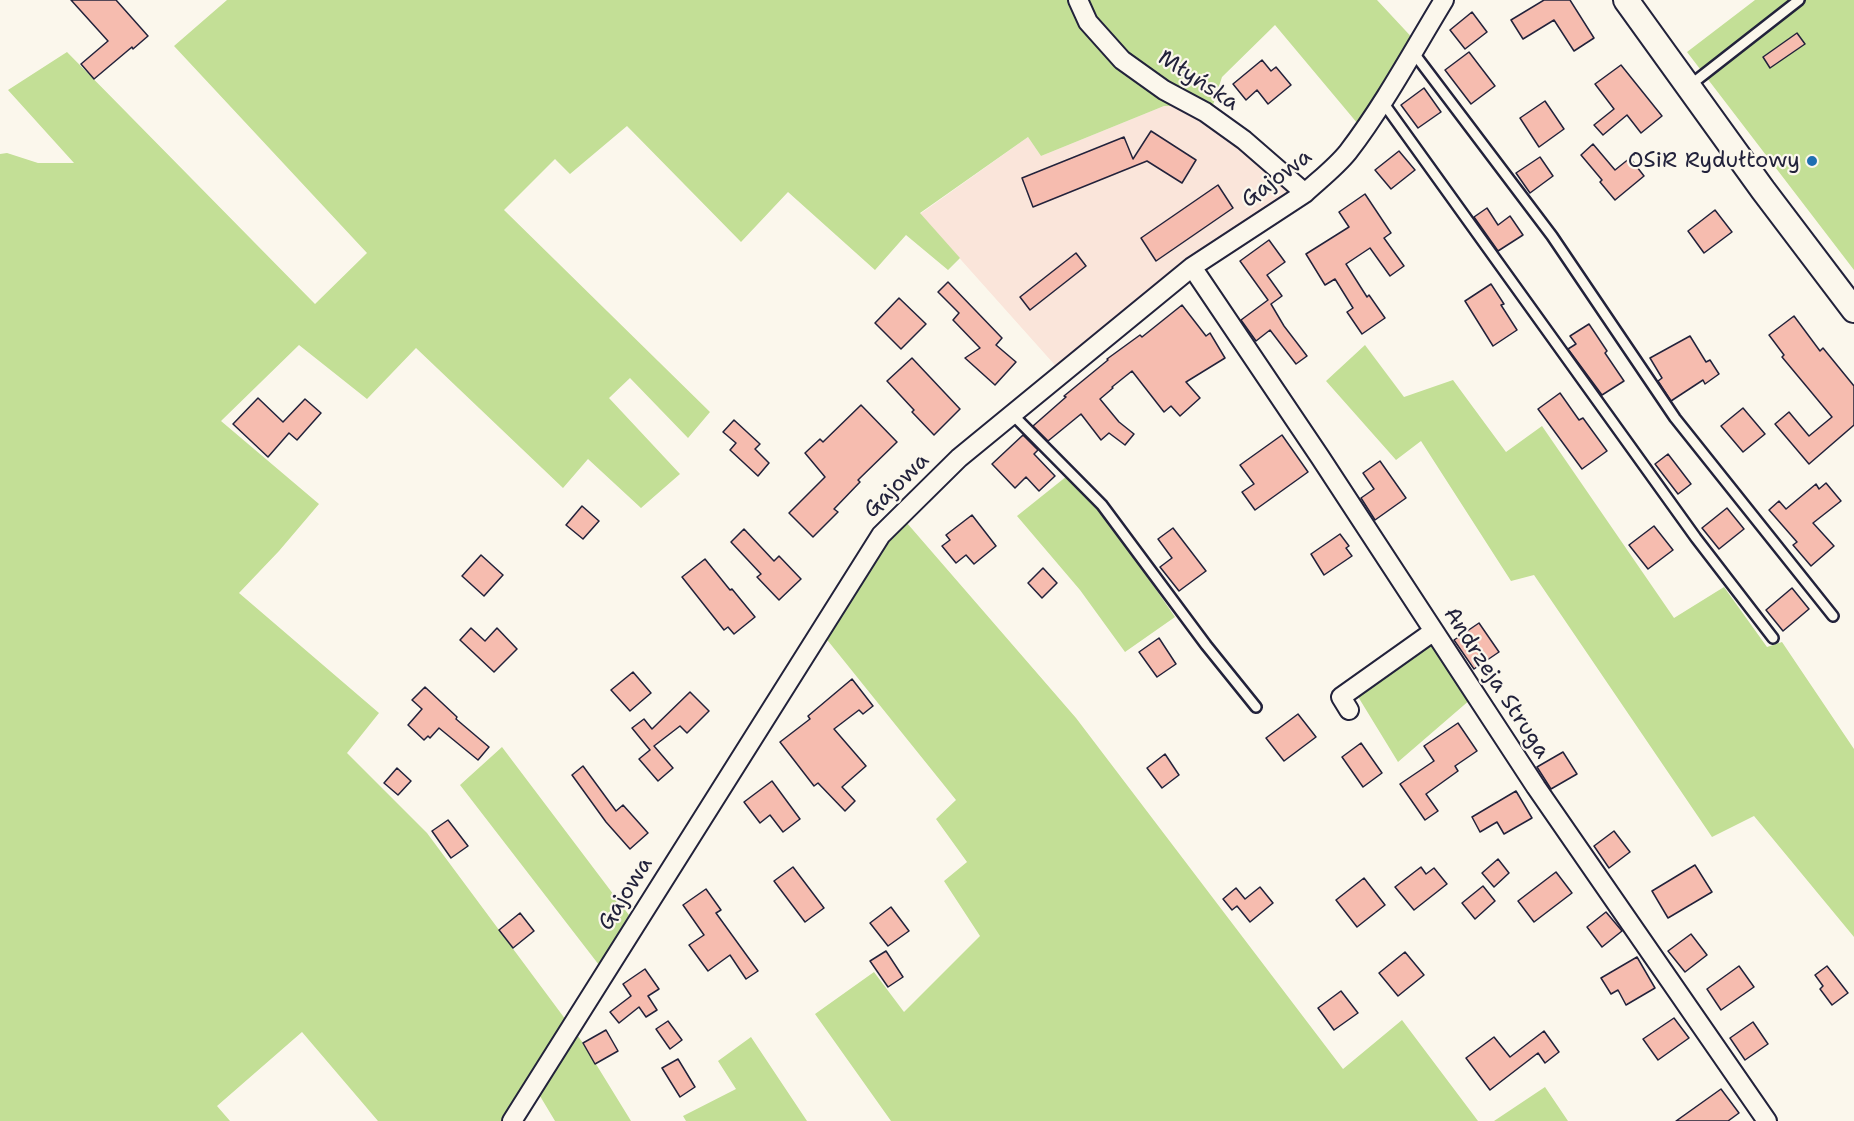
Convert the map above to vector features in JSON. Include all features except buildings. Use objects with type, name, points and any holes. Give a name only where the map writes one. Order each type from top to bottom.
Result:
[{"type":"street","name":"Młyńska","points":[[1078,0],[1088,22],[1122,60],[1164,90],[1205,112],[1244,140],[1305,194]]},
{"type":"street","name":"Gajowa","points":[[512,1121],[881,535],[959,458],[1192,267],[1305,194],[1347,154],[1382,102],[1444,0]]},
{"type":"street","points":[[1626,0],[1688,87],[1848,298]]},
{"type":"street","name":"Andrzeja Struga","points":[[1192,267],[1320,457],[1536,787],[1767,1121]]},
{"type":"street","points":[[1349,710],[1341,697],[1434,632]]},
{"type":"lane","points":[[1688,87],[1799,0]]},
{"type":"lane","points":[[1413,52],[1552,236],[1675,418],[1833,616]]},
{"type":"lane","points":[[1382,102],[1696,538],[1773,638]]},
{"type":"lane","points":[[1012,414],[1102,505],[1206,645],[1256,706]]},
{"type":"shaded area","points":[[1213,105],[1305,193],[1062,373],[920,214],[1028,137],[1041,156],[1164,106]]},
{"type":"green space","points":[[227,0],[1377,0],[1418,44],[1363,130],[1275,25],[1222,77],[1213,105],[1164,106],[1041,156],[1028,137],[920,213],[960,258],[948,270],[906,235],[875,270],[788,192],[741,242],[627,126],[570,174],[555,159],[504,210],[710,412],[688,438],[630,378],[609,398],[680,474],[641,508],[588,459],[563,488],[416,348],[367,399],[299,345],[221,421],[319,504],[239,593],[379,713],[347,753],[427,833],[583,1043],[631,1121],[555,1121],[534,1086],[512,1121],[378,1121],[302,1032],[217,1106],[230,1121],[0,1121],[0,154],[7,153],[38,163],[74,163],[8,90],[67,52],[315,304],[367,253],[174,46]]},
{"type":"green space","name":"OSiR Rydułtowy","points":[[1755,0],[1854,0],[1854,270],[1687,52]]},
{"type":"green space","points":[[1365,345],[1404,397],[1453,380],[1506,452],[1542,426],[1674,618],[1724,587],[1767,647],[1782,642],[1854,749],[1854,937],[1754,816],[1712,837],[1534,575],[1511,581],[1421,441],[1396,460],[1326,381]]},
{"type":"green space","points":[[1067,476],[1100,508],[1175,617],[1125,652],[1080,590],[1017,516]]},
{"type":"green space","points":[[900,515],[1076,718],[1343,1069],[1402,1020],[1478,1121],[891,1121],[815,1014],[874,972],[904,1012],[980,936],[944,881],[967,862],[936,819],[956,800],[820,631]]},
{"type":"green space","points":[[1432,642],[1471,699],[1398,762],[1357,695]]},
{"type":"green space","points":[[502,747],[629,915],[599,965],[460,785]]},
{"type":"green space","points":[[751,1037],[807,1121],[686,1121],[683,1116],[736,1089],[718,1061]]},
{"type":"green space","points":[[1545,1087],[1568,1121],[1494,1121]]},
{"type":"place","name":"OSiR Rydułtowy","points":[[1812,161]]}]
